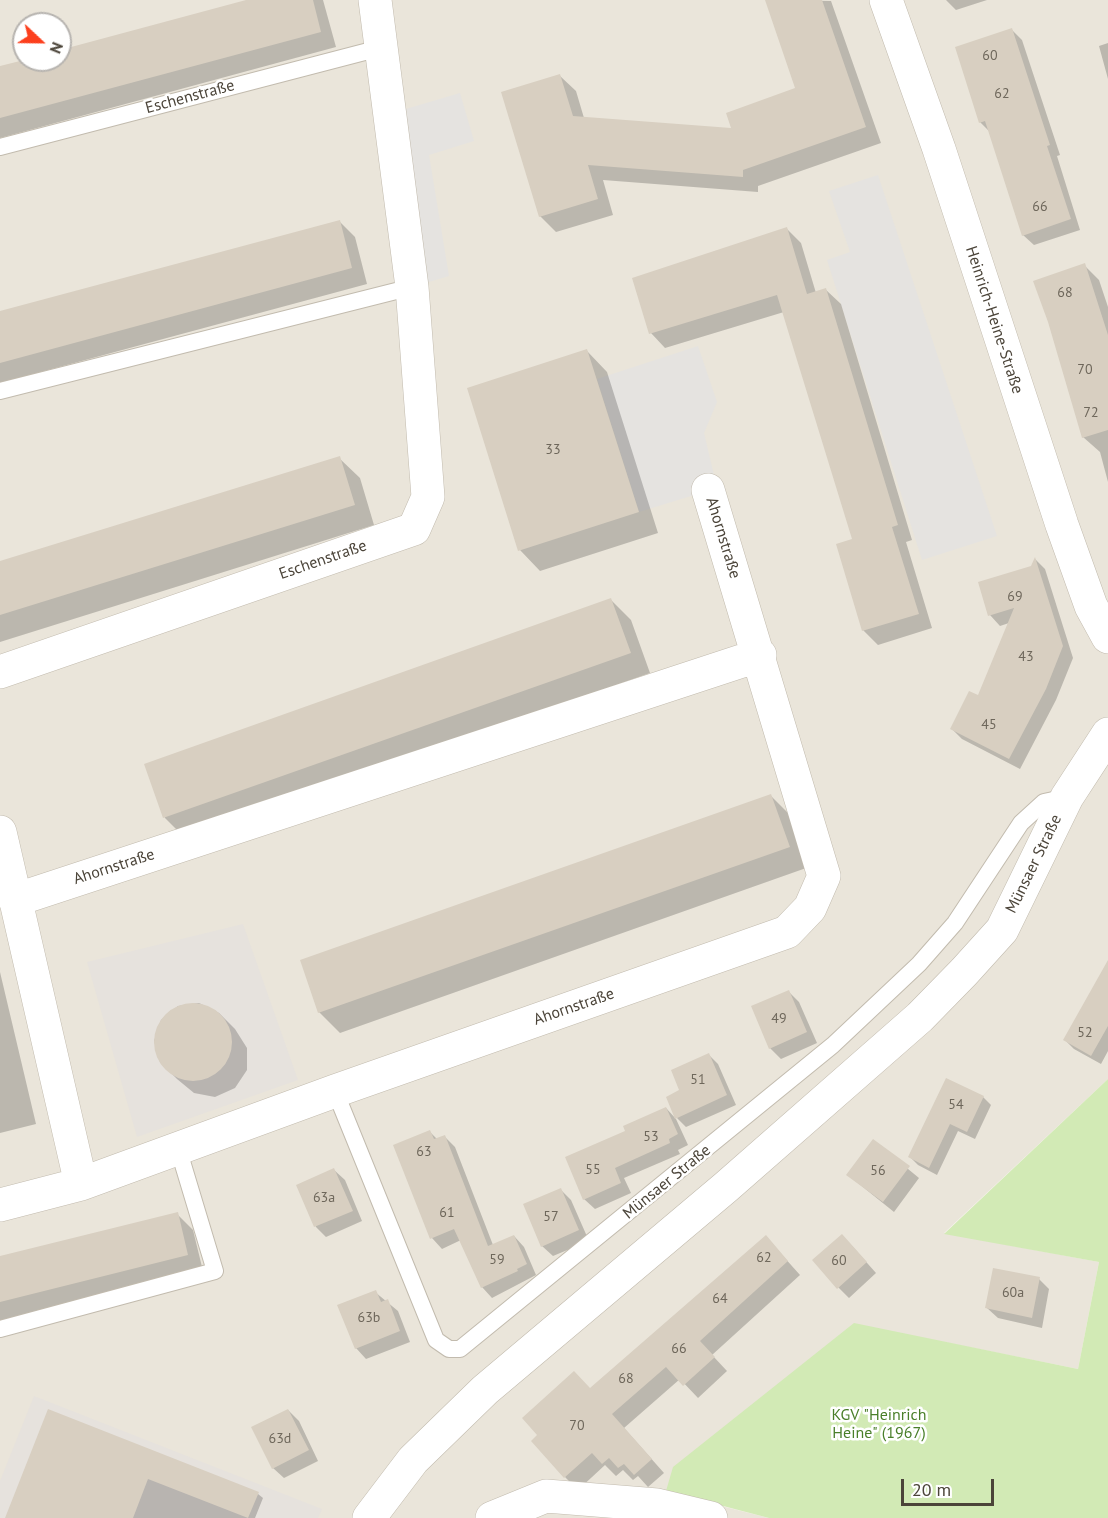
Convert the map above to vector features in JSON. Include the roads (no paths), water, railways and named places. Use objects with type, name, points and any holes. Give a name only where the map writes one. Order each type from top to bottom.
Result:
[{"type":"street","name":"Eschenstraße","points":[[0,672],[414,529],[428,496],[412,287],[375,0]]},
{"type":"street","name":"Heinrich-Heine-Straße","points":[[886,0],[941,157],[1062,525],[1091,606],[1108,637]]},
{"type":"street","name":"Ahornstraße","points":[[0,1205],[81,1184],[334,1091],[787,932],[810,909],[824,876],[760,655],[708,490]]},
{"type":"street","name":"Ahornstraße","points":[[15,900],[760,655]]},
{"type":"street","name":"Münsaer Straße","points":[[369,1518],[413,1460],[485,1390],[920,1017],[956,979],[1002,930],[1067,797],[1108,734]]},
{"type":"street","points":[[0,832],[81,1184]]},
{"type":"street","points":[[492,1518],[546,1496],[657,1505],[711,1518]]},
{"type":"lane","name":"Eschenstraße","points":[[0,147],[380,48]]},
{"type":"lane","points":[[0,391],[412,287]]},
{"type":"lane","name":"Münsaer Straße","points":[[334,1091],[436,1340],[449,1349],[460,1349],[833,1046],[919,964],[955,923],[1021,823],[1044,802],[1067,797]]},
{"type":"lane","points":[[0,1329],[215,1271],[178,1148]]},
{"type":"park label","name":"KGV \"Heinrich Heine\" (1967)","points":[[879,1424]]}]
